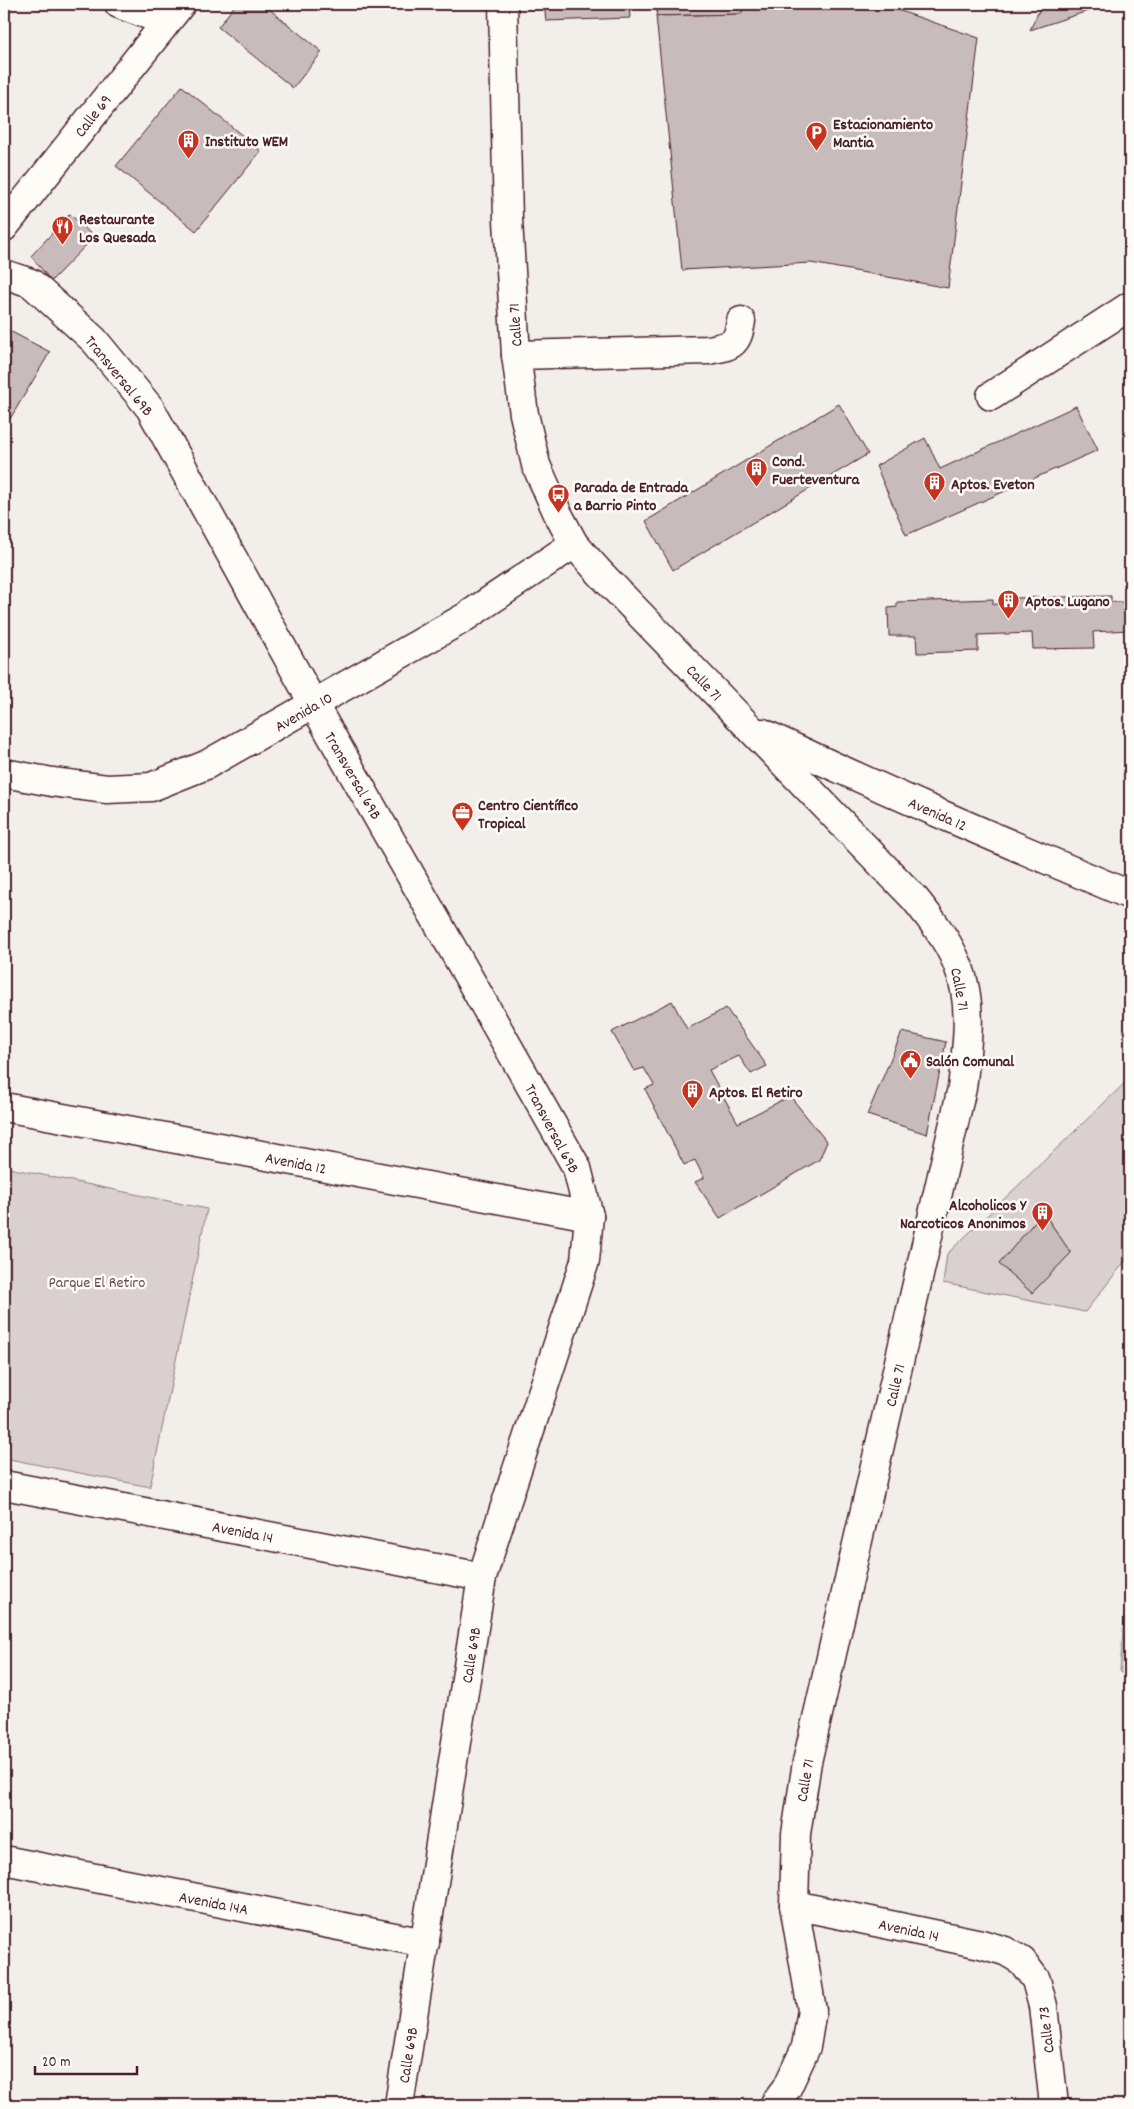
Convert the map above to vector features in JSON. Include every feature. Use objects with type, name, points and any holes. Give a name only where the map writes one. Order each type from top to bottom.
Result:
[{"type":"street","points":[[119,4],[173,12]]},
{"type":"street","name":"Calle 71","points":[[503,4],[508,220],[516,355],[524,414],[536,465],[558,514],[574,544],[606,580],[915,899],[939,930],[958,963],[967,1000],[967,1046],[962,1088],[807,1762],[796,1834],[794,1904],[812,2010],[806,2047],[787,2088],[774,2105]]},
{"type":"street","name":"Calle 69","points":[[4,227],[173,12]]},
{"type":"street","name":"Transversal 69B","points":[[4,274],[31,283],[94,340],[150,408],[314,705],[578,1168],[589,1216]]},
{"type":"street","points":[[991,396],[1130,306]]},
{"type":"street","points":[[516,355],[709,350],[729,346],[734,342],[738,337],[741,321]]},
{"type":"street","name":"Avenida 10","points":[[4,772],[52,782],[107,789],[151,787],[206,765],[464,618],[574,544]]},
{"type":"street","name":"Avenida 12","points":[[748,726],[938,814],[1130,895]]},
{"type":"street","name":"Avenida 12","points":[[4,1107],[589,1216]]},
{"type":"street","name":"Calle 69B","points":[[399,2105],[482,1578],[585,1261],[589,1216]]},
{"type":"street","name":"Avenida 14","points":[[4,1485],[482,1578]]},
{"type":"street","name":"Avenida 14A","points":[[4,1860],[425,1943]]},
{"type":"street","name":"Avenida 14","points":[[794,1904],[981,1944],[1005,1951],[1022,1961]]},
{"type":"street","name":"Calle 73","points":[[1022,1961],[1036,1980],[1043,2006],[1054,2105]]},
{"type":"green space","points":[[1130,1078],[1130,1255],[1085,1312],[943,1283],[947,1254]]},
{"type":"green space","name":"Parque El Retiro","points":[[4,1167],[207,1209],[150,1487],[4,1458]]},
{"type":"green space","points":[[1130,1561],[1130,1682],[1120,1671]]},
{"type":"building","points":[[236,4],[263,4],[322,52],[293,88],[218,27]]},
{"type":"building","points":[[544,4],[629,4],[630,18],[546,21]]},
{"type":"building","points":[[658,4],[745,4],[741,14],[656,16]]},
{"type":"building","name":"Estacionamiento Mantia","points":[[745,4],[880,4],[979,38],[948,288],[811,263],[682,270],[656,16],[741,14]]},
{"type":"building","points":[[1042,4],[1109,4],[1030,30]]},
{"type":"building","name":"Instituto WEM","points":[[182,86],[261,151],[196,231],[116,166]]},
{"type":"building","name":"Restaurante Los Quesada","points":[[70,214],[94,237],[51,281],[31,256]]},
{"type":"building","points":[[4,328],[50,352],[4,429]]},
{"type":"building","name":"Cond. Fuerteventura","points":[[839,404],[868,454],[673,570],[646,521]]},
{"type":"building","name":"Aptos. Eveton","points":[[1076,406],[1098,450],[906,535],[876,466],[925,438],[940,469]]},
{"type":"building","name":"Aptos. Lugano","points":[[1111,596],[1111,602],[1130,602],[1130,630],[1093,632],[1094,648],[1033,649],[1032,633],[978,635],[978,651],[917,653],[916,636],[889,636],[888,608],[897,607],[897,602],[993,599],[993,604],[1014,604],[1014,598]]},
{"type":"building","name":"Aptos. El Retiro","points":[[672,1001],[687,1029],[726,1008],[767,1066],[751,1074],[739,1056],[709,1070],[738,1123],[790,1096],[827,1142],[819,1160],[720,1218],[695,1182],[704,1178],[695,1160],[684,1165],[645,1089],[654,1085],[644,1068],[634,1071],[612,1032]]},
{"type":"building","name":"Salón Comunal","points":[[902,1032],[946,1042],[927,1134],[867,1115]]},
{"type":"building","name":"Alcoholicos Y Narcoticos Anonimos","points":[[1043,1212],[1071,1253],[1032,1293],[999,1264]]},
{"type":"place","name":"Estacionamiento Mantia","points":[[817,151]]},
{"type":"place","name":"Instituto WEM","points":[[189,159]]},
{"type":"place","name":"Restaurante Los Quesada","points":[[63,246]]},
{"type":"place","name":"Cond. Fuerteventura","points":[[756,488]]},
{"type":"place","name":"Aptos. Eveton","points":[[935,502]]},
{"type":"place","name":"Parada de Entrada a Barrio Pinto","points":[[558,514]]},
{"type":"place","name":"Aptos. Lugano","points":[[1009,619]]},
{"type":"place","name":"Centro Científico Tropical","points":[[462,832]]},
{"type":"place","name":"Salón Comunal","points":[[910,1079]]},
{"type":"place","name":"Aptos. El Retiro","points":[[693,1110]]},
{"type":"place","name":"Alcoholicos Y Narcoticos Anonimos","points":[[1042,1232]]}]
